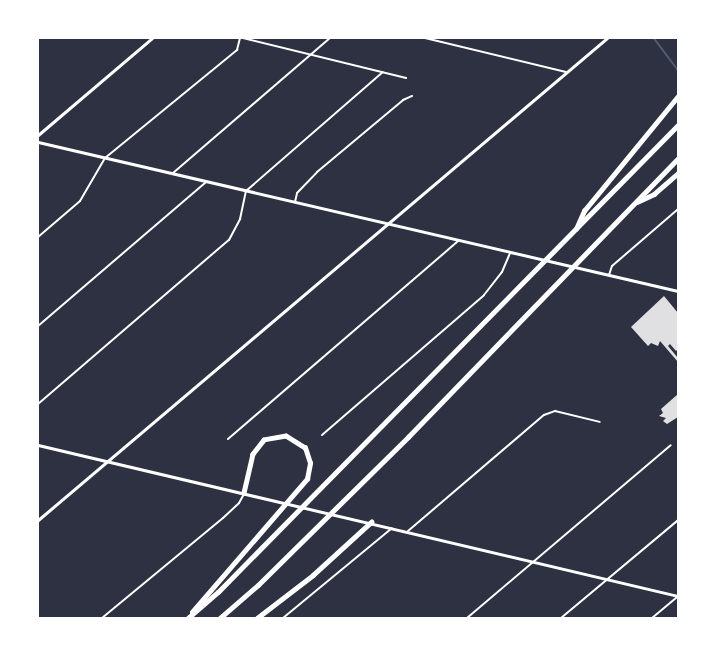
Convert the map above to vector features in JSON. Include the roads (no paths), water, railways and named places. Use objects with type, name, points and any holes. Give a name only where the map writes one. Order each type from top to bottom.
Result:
[{"type":"highway","points":[[574,232],[584,211],[678,96]]},
{"type":"highway","points":[[187,618],[218,592],[678,126]]},
{"type":"highway","points":[[220,618],[332,513],[678,158]]},
{"type":"highway","points":[[635,203],[654,194],[678,173]]},
{"type":"highway","points":[[187,618],[307,479],[310,463],[305,448],[286,436],[264,440],[253,454],[244,493]]},
{"type":"highway","points":[[257,618],[313,575],[371,522]]},
{"type":"street","points":[[38,135],[152,38]]},
{"type":"street","points":[[38,237],[80,201],[105,158],[237,50],[241,38],[254,39],[406,78]]},
{"type":"street","points":[[173,173],[330,38]]},
{"type":"street","points":[[425,38],[566,72]]},
{"type":"street","points":[[38,520],[607,38]]},
{"type":"street","points":[[38,404],[229,240],[240,219],[246,191],[383,72]]},
{"type":"street","points":[[295,202],[297,193],[310,179],[403,100],[412,96]]},
{"type":"street","points":[[38,142],[678,290]]},
{"type":"street","points":[[38,326],[206,182]]},
{"type":"street","points":[[609,275],[612,266],[678,209]]},
{"type":"street","points":[[228,439],[459,240]]},
{"type":"street","points":[[322,435],[484,295],[502,272],[511,252]]},
{"type":"street","points":[[408,531],[544,415],[555,411],[600,422]]},
{"type":"street","points":[[38,445],[678,596]]},
{"type":"street","points":[[467,618],[671,445]]},
{"type":"street","points":[[102,618],[223,518],[239,503],[244,493]]},
{"type":"street","points":[[561,618],[678,520]]},
{"type":"street","points":[[283,618],[392,528]]},
{"type":"street","points":[[652,618],[678,596]]},
{"type":"waterway","points":[[654,38],[678,70]]}]
